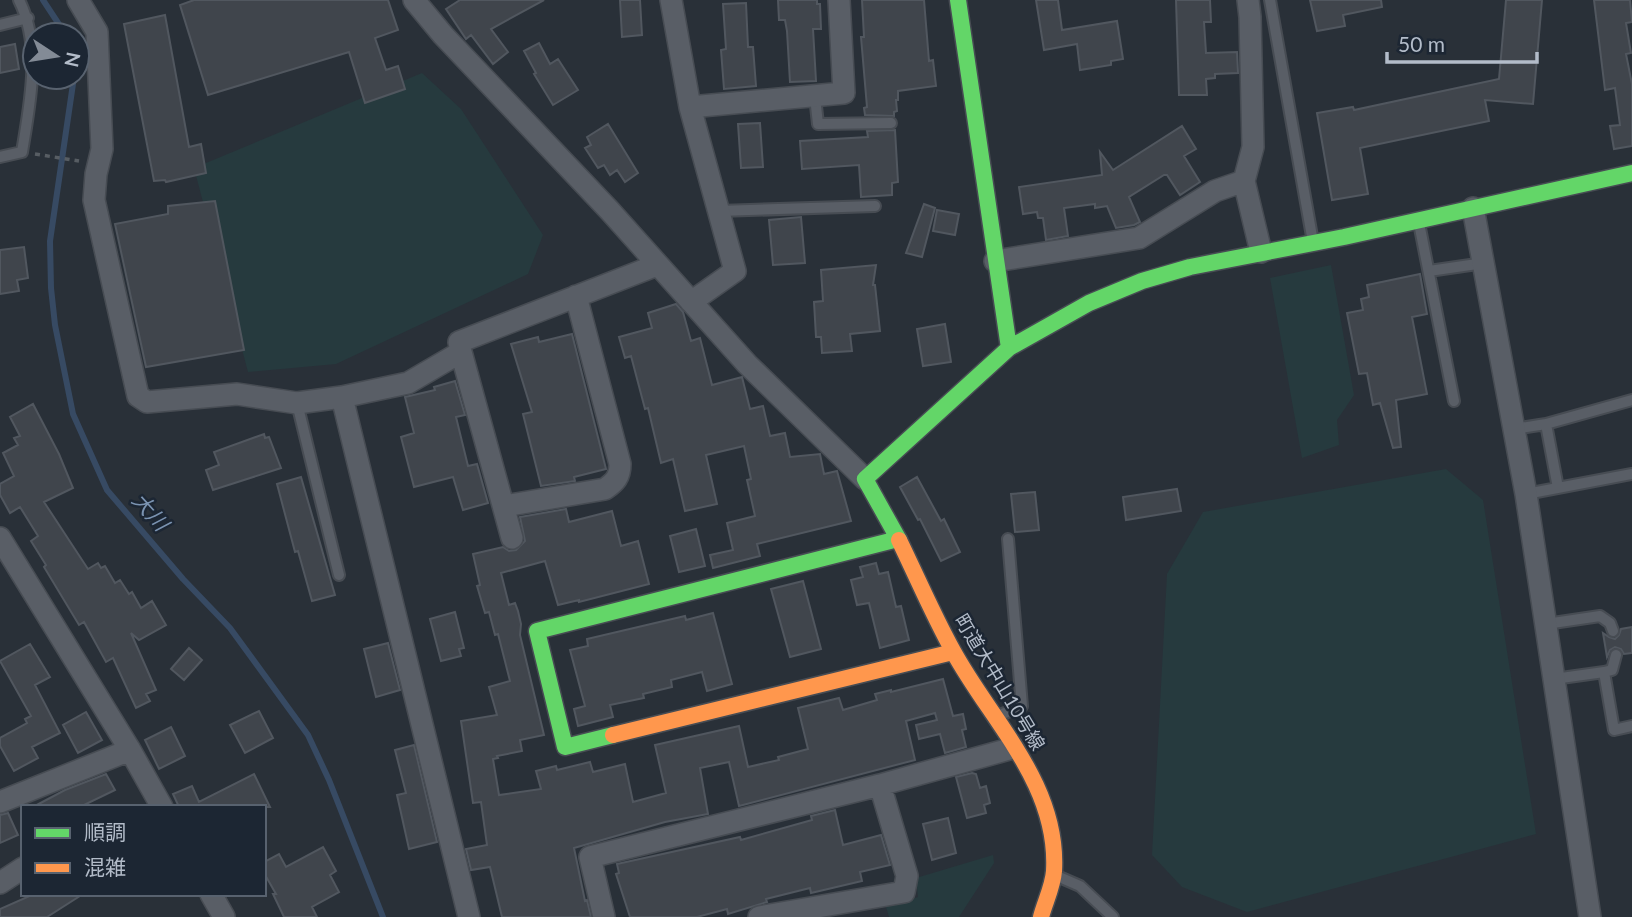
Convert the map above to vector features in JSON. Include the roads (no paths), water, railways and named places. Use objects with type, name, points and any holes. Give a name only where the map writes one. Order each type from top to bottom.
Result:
[{"type":"street","points":[[78,0],[97,32],[102,149],[94,200],[138,396],[147,402],[236,394],[297,403],[342,397],[408,383],[461,352]]},
{"type":"street","points":[[671,0],[690,107],[735,271],[691,302]]},
{"type":"street","points":[[690,107],[844,93],[839,0]]},
{"type":"street","points":[[958,0],[1009,348]]},
{"type":"street","points":[[1248,0],[1253,146],[1244,181],[1261,252]]},
{"type":"street","points":[[419,1],[443,35],[610,211],[747,364],[865,479],[1009,348],[1089,303],[1142,281],[1190,267],[1313,243],[1632,173]]},
{"type":"street","points":[[995,261],[1139,238],[1215,191],[1244,181]]},
{"type":"street","points":[[1473,208],[1526,494],[1590,917]]},
{"type":"street","points":[[512,538],[459,342],[657,265]]},
{"type":"street","points":[[505,506],[605,489],[616,481],[620,472],[576,296]]},
{"type":"street","points":[[342,397],[469,917]]},
{"type":"street","name":"町道大中山10号線","points":[[865,479],[898,539],[953,652],[1035,780],[1049,820],[1054,874],[1041,917]]},
{"type":"street","points":[[0,538],[161,805]]},
{"type":"street","points":[[898,539],[537,631],[565,747],[953,652]]},
{"type":"street","points":[[604,917],[590,857],[880,785],[1013,748]]},
{"type":"street","points":[[0,803],[28,800],[130,750]]},
{"type":"street","points":[[758,917],[904,892],[907,876],[880,785]]},
{"type":"street","points":[[0,883],[21,869]]},
{"type":"street","points":[[212,896],[224,917]]},
{"type":"lane","points":[[0,157],[22,152],[31,95],[32,51],[28,18],[19,0]]},
{"type":"lane","points":[[1270,0],[1313,243]]},
{"type":"lane","points":[[0,25],[28,18]]},
{"type":"lane","points":[[815,97],[818,124],[891,124]]},
{"type":"lane","points":[[719,211],[875,206]]},
{"type":"lane","points":[[1419,220],[1454,401]]},
{"type":"lane","points":[[1429,271],[1483,263]]},
{"type":"lane","points":[[1514,429],[1546,424],[1632,400]]},
{"type":"lane","points":[[297,403],[339,575]]},
{"type":"lane","points":[[1546,424],[1558,488]]},
{"type":"lane","points":[[1526,494],[1632,474]]},
{"type":"lane","points":[[993,717],[1022,706],[1008,539]]},
{"type":"lane","points":[[1545,625],[1600,616],[1610,623],[1612,631]]},
{"type":"lane","points":[[1554,679],[1612,670],[1616,655]]},
{"type":"lane","points":[[1604,672],[1614,730],[1632,726]]},
{"type":"lane","points":[[1054,874],[1080,886],[1113,917]]},
{"type":"waterway","name":"大川","points":[[43,0],[57,21]]},
{"type":"waterway","name":"大川","points":[[72,91],[50,241],[55,325],[73,414],[107,490],[183,579],[230,628],[308,735],[329,780],[383,917]]}]
